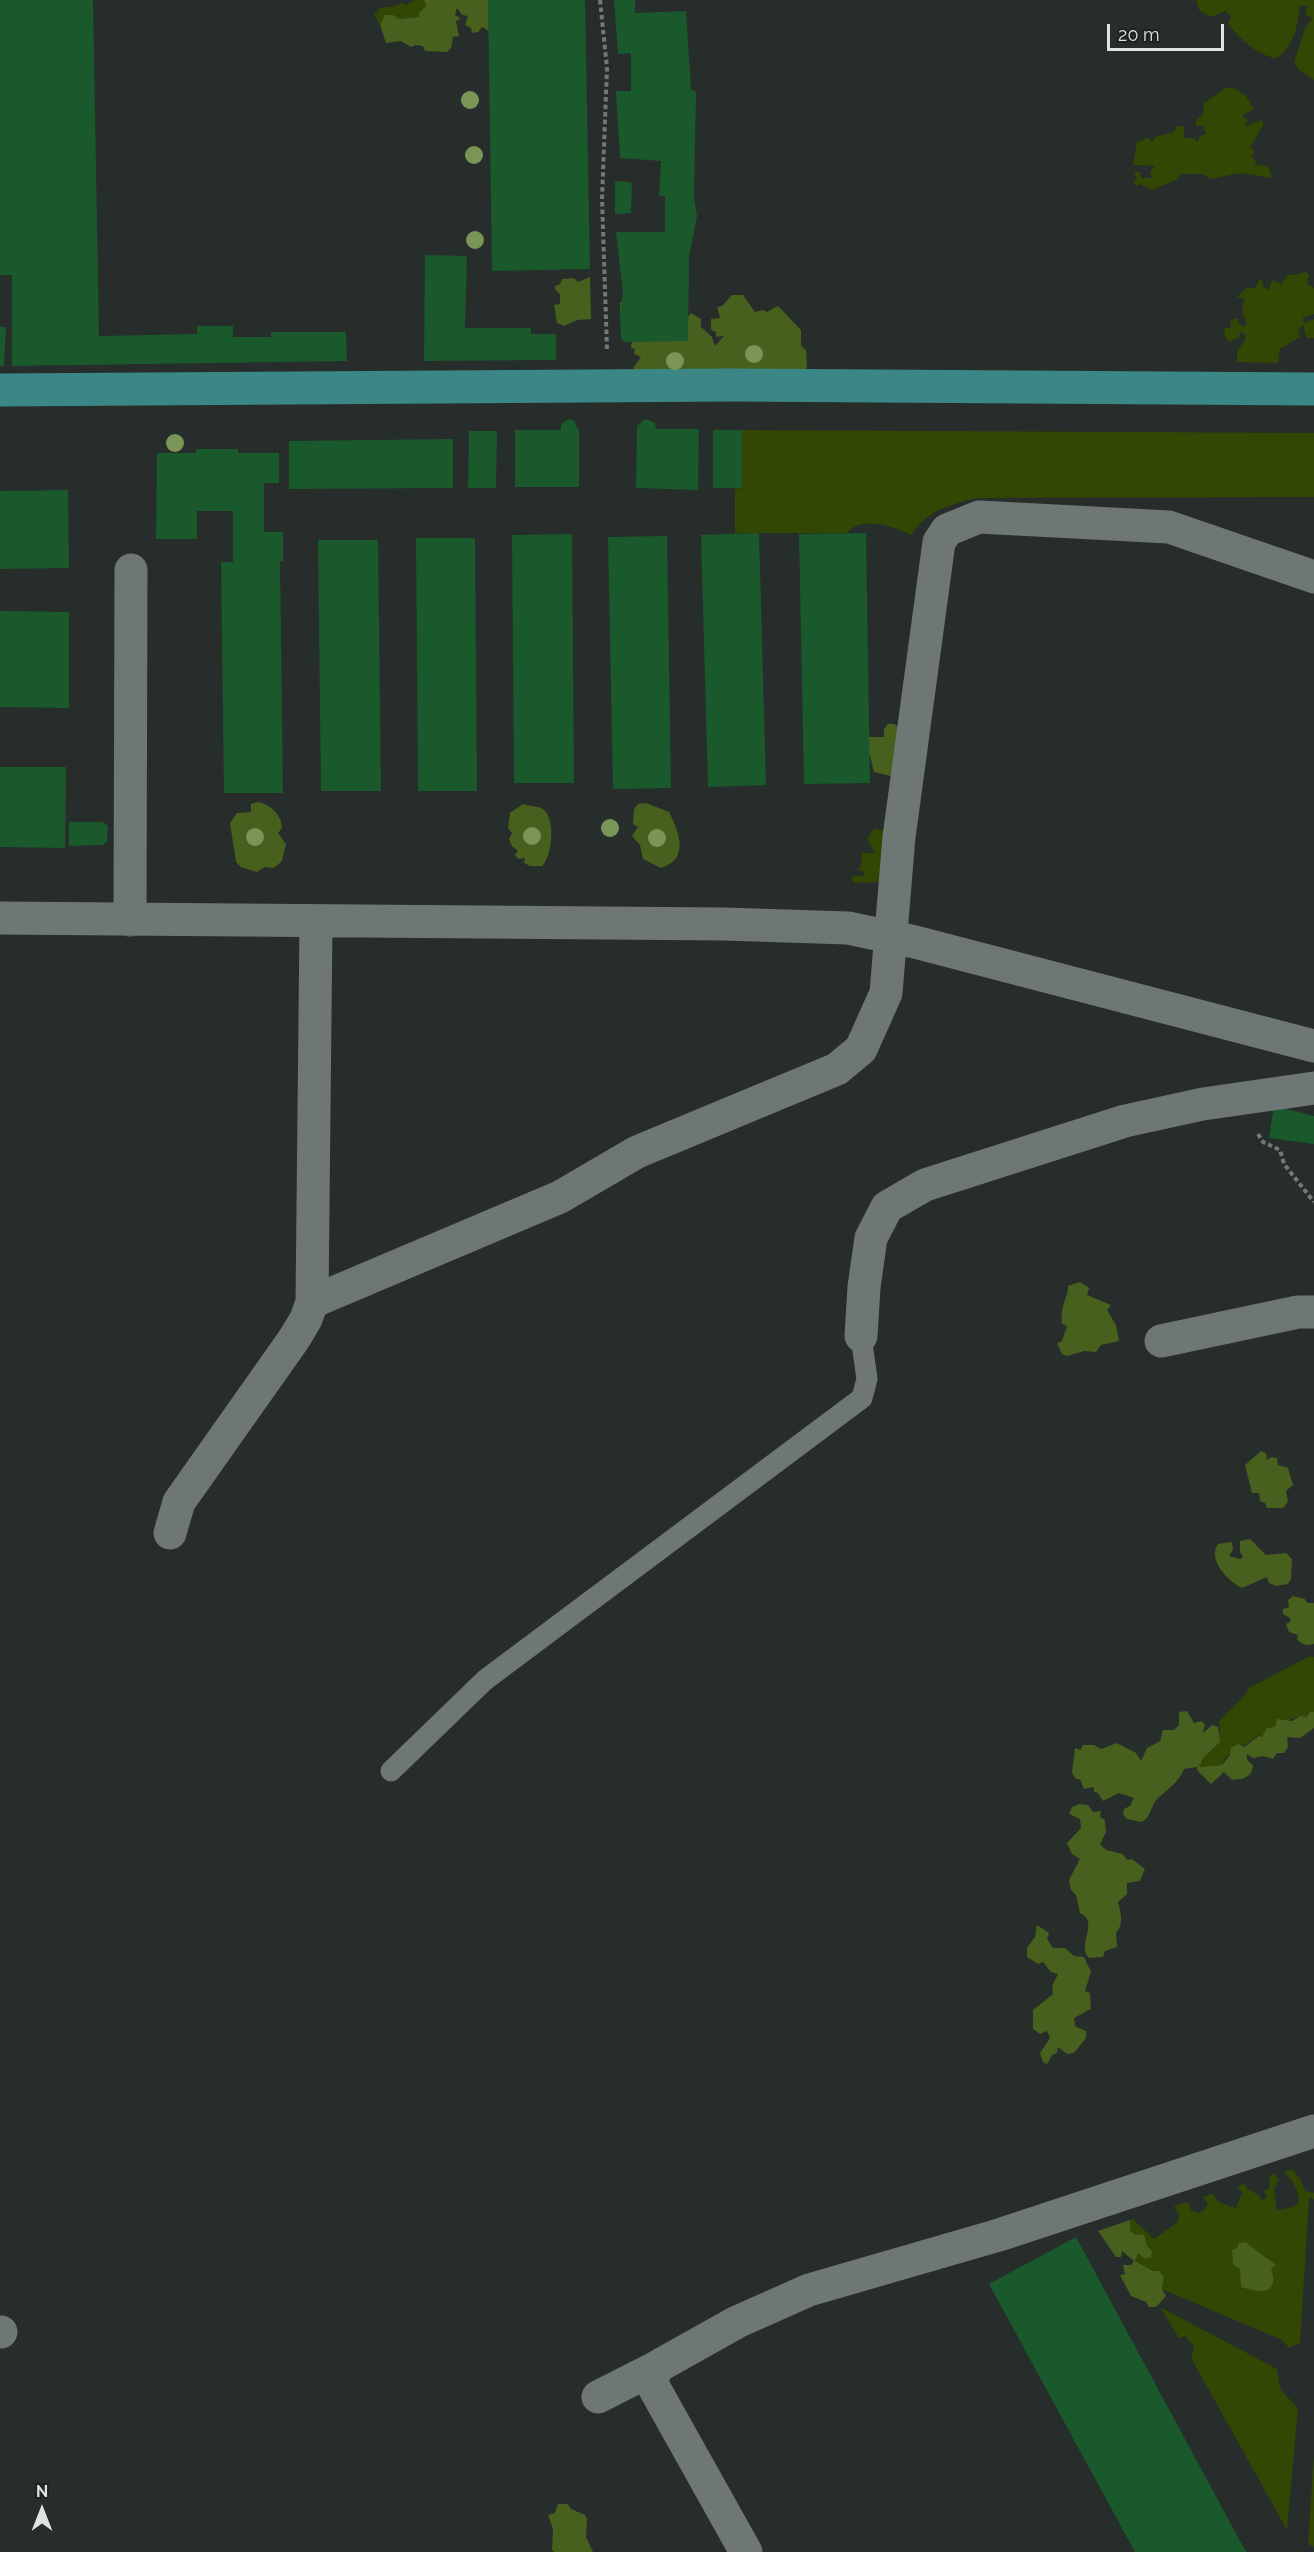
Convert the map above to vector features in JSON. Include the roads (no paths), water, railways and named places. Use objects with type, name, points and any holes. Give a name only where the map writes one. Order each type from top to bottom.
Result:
[{"type":"main road","points":[[0,390],[608,386],[1314,389]]},
{"type":"street","points":[[312,1302],[560,1197],[637,1152],[837,1069],[861,1048],[886,993],[899,837],[939,542],[947,530],[979,517],[1169,527],[1314,577]]},
{"type":"street","points":[[130,920],[131,570]]},
{"type":"street","points":[[0,918],[747,925],[848,928],[1314,1046]]},
{"type":"street","points":[[170,1533],[179,1502],[294,1339],[306,1320],[312,1302],[316,921]]},
{"type":"street","points":[[861,1336],[870,1238],[888,1207],[925,1185],[1125,1121],[1259,1095],[1314,1088]]},
{"type":"street","points":[[1161,1341],[1298,1312],[1314,1312]]},
{"type":"street","points":[[598,2397],[647,2377],[737,2322],[809,2290],[999,2235],[1314,2131]]},
{"type":"street","points":[[647,2377],[746,2552]]},
{"type":"lane","points":[[391,1771],[485,1680],[862,1398],[867,1379],[861,1336]]}]
